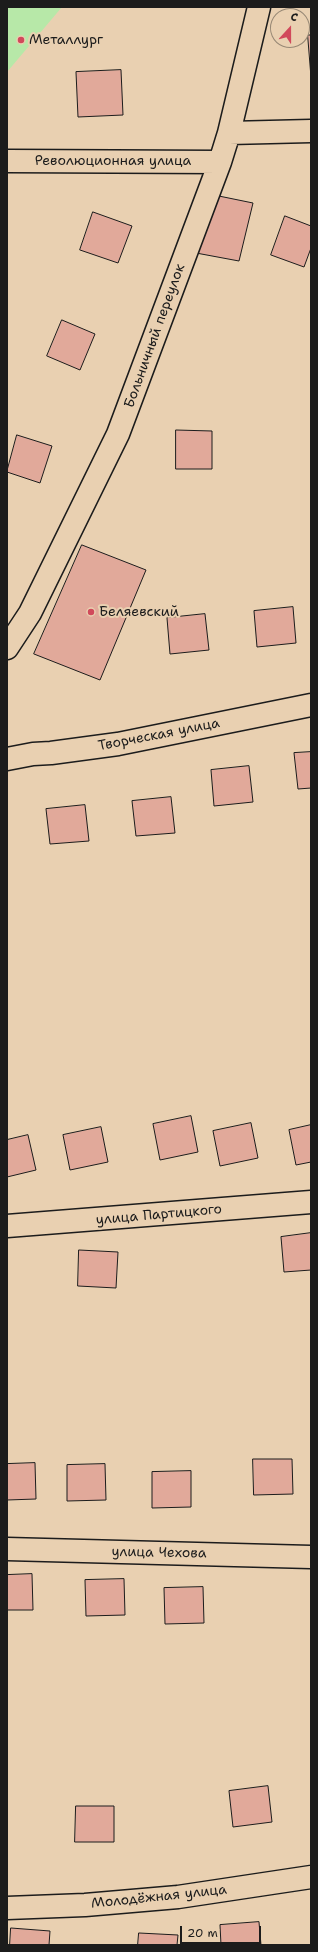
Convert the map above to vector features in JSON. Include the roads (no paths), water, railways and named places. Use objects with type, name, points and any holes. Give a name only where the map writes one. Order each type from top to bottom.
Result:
[{"type":"street","name":"Больничный переулок","points":[[7,648],[30,613],[118,434],[220,162],[229,133],[259,7]]},
{"type":"street","points":[[229,133],[311,131]]},
{"type":"street","name":"Революционная улица","points":[[7,161],[220,162]]},
{"type":"street","name":"Творческая улица","points":[[9,755],[118,744],[311,705]]},
{"type":"street","name":"улица Партицкого","points":[[7,1226],[311,1202]]},
{"type":"street","name":"улица Чехова","points":[[7,1549],[311,1557]]},
{"type":"street","name":"Молодёжная улица","points":[[7,1908],[85,1905],[178,1897],[311,1877]]},
{"type":"place","name":"Металлург","points":[[21,40]]},
{"type":"place","name":"Беляевский","points":[[91,612]]}]
